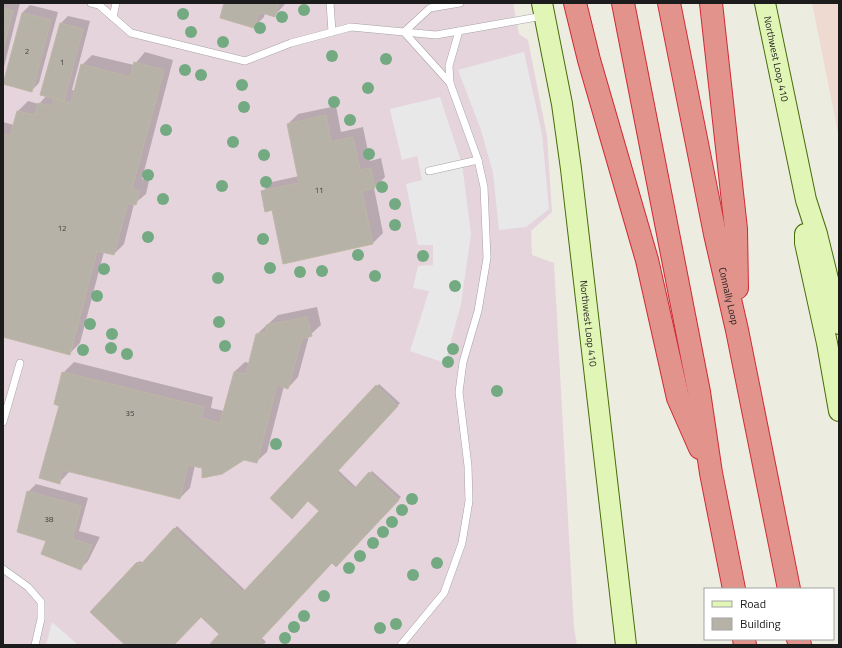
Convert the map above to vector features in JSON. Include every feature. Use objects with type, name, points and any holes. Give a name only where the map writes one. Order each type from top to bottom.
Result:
[{"type":"highway","points":[[575,3],[589,60],[646,260],[678,398],[711,473]]},
{"type":"highway","points":[[623,3],[699,392],[711,473],[734,588]]},
{"type":"highway","name":"Connally Loop","points":[[669,3],[715,234],[737,330],[789,588]]},
{"type":"highway","points":[[711,3],[736,229],[737,330]]},
{"type":"main road","name":"Northwest Loop 410","points":[[765,3],[806,200],[817,234],[839,324]]},
{"type":"main road","name":"Northwest Loop 410","points":[[544,9],[562,104],[571,169],[626,645]]},
{"type":"main road","points":[[806,200],[805,244],[824,328],[839,411]]},
{"type":"lane","points":[[91,3],[99,5],[131,33],[245,61],[291,43],[352,27],[436,36],[544,9]]},
{"type":"lane","points":[[113,17],[116,3]]},
{"type":"lane","points":[[330,3],[332,32]]},
{"type":"lane","points":[[404,32],[430,8],[460,3]]},
{"type":"lane","points":[[401,645],[444,593],[462,543],[469,501],[468,466],[459,392],[463,362],[478,311],[486,258],[484,187],[478,160],[450,83],[449,66],[459,31]]},
{"type":"lane","points":[[404,32],[450,83]]},
{"type":"lane","points":[[429,171],[478,160]]},
{"type":"lane","points":[[3,422],[20,363]]},
{"type":"lane","points":[[3,568],[28,587],[41,602],[41,619],[34,645]]},
{"type":"shaded area","points":[[3,3],[513,3],[519,34],[528,40],[547,136],[552,212],[531,231],[532,255],[554,263],[574,628],[577,645],[3,645]]},
{"type":"shaded area","points":[[812,3],[839,3],[839,138]]},
{"type":"shaded area","points":[[524,52],[542,134],[549,209],[526,227],[499,230],[493,173],[481,130],[458,70]]},
{"type":"shaded area","points":[[440,97],[462,164],[471,234],[461,304],[445,363],[410,351],[429,291],[413,288],[418,266],[433,265],[433,245],[418,245],[406,184],[422,180],[417,156],[402,160],[390,109]]},
{"type":"shaded area","points":[[52,622],[78,645],[46,645]]},
{"type":"building","points":[[224,3],[279,3],[275,17],[259,12],[254,28],[220,18]]},
{"type":"building","points":[[3,8],[13,11],[3,50]]},
{"type":"building","points":[[22,13],[51,20],[32,92],[3,84]]},
{"type":"building","points":[[60,23],[83,29],[64,101],[40,95]]},
{"type":"building","points":[[134,62],[164,70],[132,189],[140,191],[136,205],[128,203],[114,255],[97,251],[70,355],[3,337],[3,134],[10,136],[17,111],[35,115],[38,103],[52,106],[54,98],[71,103],[81,64],[130,77]]},
{"type":"building","points":[[326,115],[331,142],[353,137],[360,170],[371,168],[375,188],[362,191],[373,244],[283,264],[272,210],[265,212],[261,191],[299,183],[287,124]]},
{"type":"building","points":[[307,317],[312,336],[302,339],[288,389],[277,385],[257,463],[244,460],[222,474],[202,478],[202,468],[188,465],[180,499],[62,470],[60,484],[39,478],[59,406],[54,404],[62,372],[204,407],[201,418],[220,423],[234,372],[246,374],[256,334],[267,332],[266,325]]},
{"type":"building","points":[[376,385],[398,406],[336,473],[354,489],[369,472],[399,500],[336,567],[332,563],[260,640],[265,645],[209,645],[219,634],[201,617],[174,645],[125,645],[90,612],[137,562],[140,565],[174,528],[243,592],[319,511],[308,501],[292,519],[270,498]]},
{"type":"building","points":[[27,491],[81,506],[72,539],[92,545],[81,570],[41,554],[46,541],[17,532]]}]
